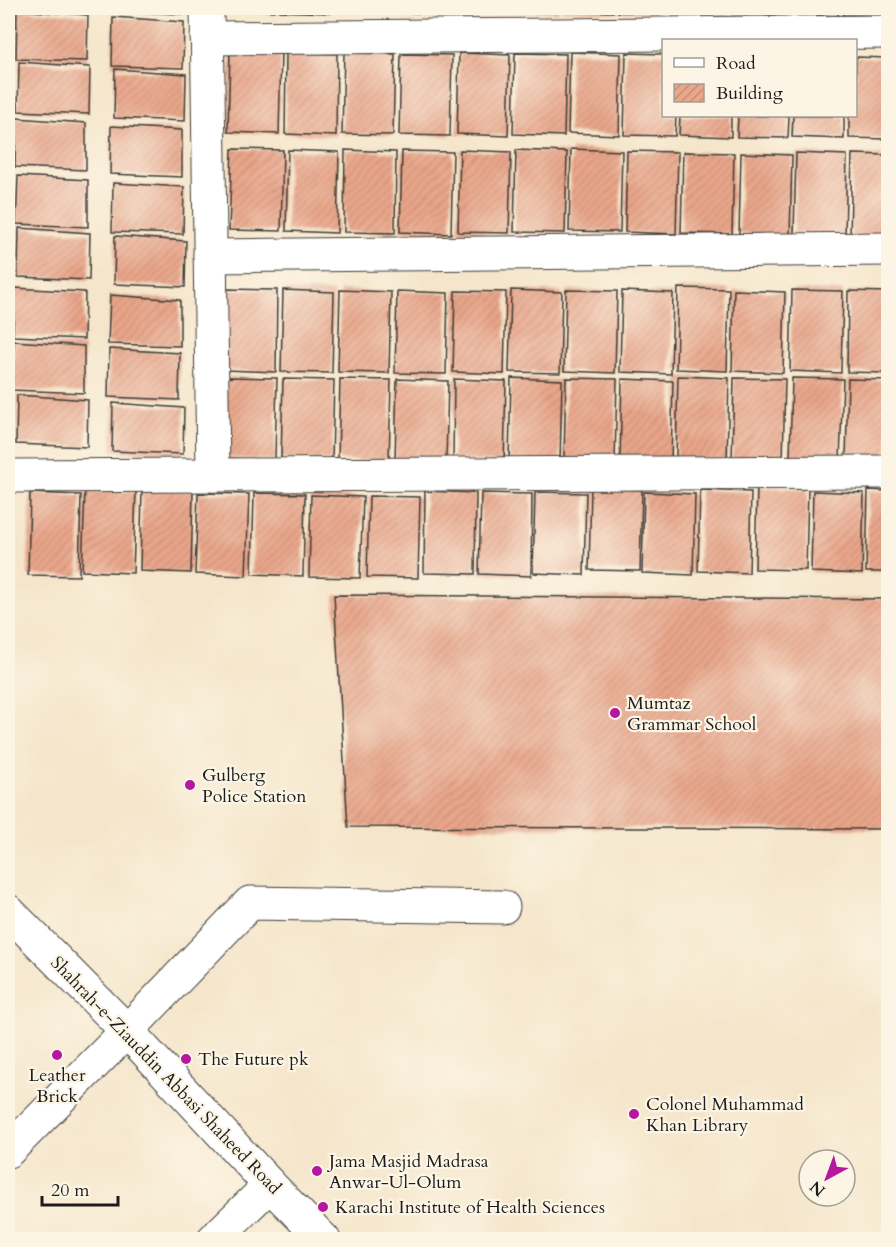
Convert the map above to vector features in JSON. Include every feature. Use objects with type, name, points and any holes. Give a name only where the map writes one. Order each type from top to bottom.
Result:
[{"type":"street","points":[[213,475],[207,23],[888,32]]},
{"type":"street","points":[[210,256],[888,249]]},
{"type":"street","points":[[8,476],[888,472]]},
{"type":"street","points":[[8,1151],[250,903],[503,907]]},
{"type":"street","name":"Shahrah-e-Ziauddin Abbasi Shaheed Road","points":[[8,911],[127,1031],[270,1185],[324,1239]]},
{"type":"street","points":[[213,1239],[270,1185]]},
{"type":"building","points":[[113,8],[184,8],[184,14],[113,11]]},
{"type":"building","points":[[274,8],[274,11],[232,9]]},
{"type":"building","points":[[279,8],[330,8],[330,13],[279,11]]},
{"type":"building","points":[[337,8],[388,8],[387,12],[336,11]]},
{"type":"building","points":[[393,8],[444,8],[444,14],[393,12]]},
{"type":"building","points":[[451,8],[502,8],[502,13],[451,12]]},
{"type":"building","points":[[507,8],[558,8],[558,12],[507,11]]},
{"type":"building","points":[[562,8],[613,8],[613,12],[562,10]]},
{"type":"building","points":[[618,8],[670,8],[669,13],[618,12]]},
{"type":"building","points":[[674,8],[725,8],[725,14],[674,12]]},
{"type":"building","points":[[732,8],[783,8],[783,15],[732,14]]},
{"type":"building","points":[[787,8],[838,8],[838,16],[787,14]]},
{"type":"building","points":[[843,8],[888,8],[888,16],[843,15]]},
{"type":"building","points":[[17,10],[88,15],[87,61],[16,59]]},
{"type":"building","points":[[113,17],[184,22],[183,68],[112,66]]},
{"type":"building","points":[[230,51],[281,52],[279,134],[228,132]]},
{"type":"building","points":[[570,52],[621,54],[619,135],[568,133]]},
{"type":"building","points":[[286,53],[337,54],[336,136],[285,134]]},
{"type":"building","points":[[344,53],[395,54],[393,135],[342,134]]},
{"type":"building","points":[[459,53],[510,55],[508,136],[457,134]]},
{"type":"building","points":[[515,53],[566,54],[564,136],[513,134]]},
{"type":"building","points":[[626,53],[662,54],[662,117],[676,117],[675,136],[624,135]]},
{"type":"building","points":[[401,54],[452,55],[450,136],[399,135]]},
{"type":"building","points":[[857,57],[888,58],[888,139],[849,138],[849,117],[857,117]]},
{"type":"building","points":[[19,62],[90,67],[89,114],[18,111]]},
{"type":"building","points":[[115,69],[186,74],[185,121],[114,118]]},
{"type":"building","points":[[680,117],[731,117],[731,137],[679,135]]},
{"type":"building","points":[[738,117],[789,117],[788,138],[737,137]]},
{"type":"building","points":[[793,117],[844,117],[844,139],[792,137]]},
{"type":"building","points":[[16,118],[86,123],[86,170],[15,167]]},
{"type":"building","points":[[111,126],[182,130],[182,177],[110,174]]},
{"type":"building","points":[[232,149],[283,150],[281,231],[229,230]]},
{"type":"building","points":[[571,149],[622,151],[620,232],[569,231]]},
{"type":"building","points":[[288,150],[339,152],[337,233],[286,231]]},
{"type":"building","points":[[345,150],[396,152],[395,233],[344,232]]},
{"type":"building","points":[[460,150],[511,152],[509,233],[458,232]]},
{"type":"building","points":[[516,150],[567,152],[565,233],[514,232]]},
{"type":"building","points":[[402,151],[453,152],[451,234],[400,232]]},
{"type":"building","points":[[627,151],[678,152],[676,234],[625,232]]},
{"type":"building","points":[[683,152],[734,153],[732,234],[681,233]]},
{"type":"building","points":[[741,153],[792,155],[790,236],[739,234]]},
{"type":"building","points":[[796,153],[847,155],[845,236],[794,234]]},
{"type":"building","points":[[852,154],[888,155],[888,237],[850,236]]},
{"type":"building","points":[[18,176],[88,180],[88,227],[16,224]]},
{"type":"building","points":[[113,183],[184,187],[183,234],[112,232]]},
{"type":"building","points":[[19,228],[90,233],[89,280],[18,277]]},
{"type":"building","points":[[115,236],[186,241],[185,287],[114,284]]},
{"type":"building","points":[[14,288],[85,292],[84,339],[13,336]]},
{"type":"building","points":[[678,288],[729,289],[727,371],[676,369]]},
{"type":"building","points":[[226,289],[277,290],[276,372],[225,370]]},
{"type":"building","points":[[283,290],[334,292],[332,373],[281,372]]},
{"type":"building","points":[[340,290],[391,292],[389,373],[338,372]]},
{"type":"building","points":[[511,290],[562,292],[560,373],[509,372]]},
{"type":"building","points":[[566,290],[617,291],[615,373],[564,371]]},
{"type":"building","points":[[734,290],[785,292],[783,373],[732,371]]},
{"type":"building","points":[[792,290],[843,291],[841,373],[790,371]]},
{"type":"building","points":[[397,291],[448,293],[446,374],[395,373]]},
{"type":"building","points":[[455,291],[506,292],[504,374],[453,372]]},
{"type":"building","points":[[622,291],[673,293],[671,374],[620,372]]},
{"type":"building","points":[[848,291],[888,292],[888,373],[847,372]]},
{"type":"building","points":[[110,295],[180,300],[180,346],[108,344]]},
{"type":"building","points":[[14,341],[84,346],[84,393],[12,390]]},
{"type":"building","points":[[109,349],[180,353],[179,400],[108,397]]},
{"type":"building","points":[[678,376],[729,378],[727,459],[676,458]]},
{"type":"building","points":[[226,377],[277,378],[275,460],[224,458]]},
{"type":"building","points":[[511,378],[562,380],[560,462],[509,460]]},
{"type":"building","points":[[566,378],[617,379],[615,461],[564,459]]},
{"type":"building","points":[[734,378],[785,379],[783,461],[732,460]]},
{"type":"building","points":[[792,378],[843,379],[840,461],[790,459]]},
{"type":"building","points":[[283,379],[334,380],[332,461],[281,460]]},
{"type":"building","points":[[340,379],[391,380],[389,462],[338,460]]},
{"type":"building","points":[[397,379],[448,381],[446,462],[395,461]]},
{"type":"building","points":[[454,379],[506,381],[504,462],[453,460]]},
{"type":"building","points":[[622,379],[673,381],[671,462],[620,461]]},
{"type":"building","points":[[848,379],[888,380],[888,462],[846,460]]},
{"type":"building","points":[[17,395],[88,400],[87,447],[16,444]]},
{"type":"building","points":[[113,403],[184,408],[183,454],[112,451]]},
{"type":"building","points":[[757,487],[808,489],[806,570],[755,569]]},
{"type":"building","points":[[591,488],[642,490],[640,571],[589,570]]},
{"type":"building","points":[[85,490],[136,491],[133,573],[82,571]]},
{"type":"building","points":[[142,490],[193,491],[191,573],[140,571]]},
{"type":"building","points":[[700,490],[751,492],[749,573],[698,571]]},
{"type":"building","points":[[868,490],[888,491],[888,572],[866,572]]},
{"type":"building","points":[[425,491],[476,493],[475,574],[424,573]]},
{"type":"building","points":[[813,491],[864,493],[862,574],[811,572]]},
{"type":"building","points":[[535,492],[586,493],[584,575],[533,573]]},
{"type":"building","points":[[644,492],[695,494],[693,575],[642,573]]},
{"type":"building","points":[[30,493],[81,495],[79,576],[28,575]]},
{"type":"building","points":[[198,493],[249,494],[246,576],[195,574]]},
{"type":"building","points":[[254,493],[305,494],[303,576],[252,574]]},
{"type":"building","points":[[481,493],[532,494],[531,576],[479,574]]},
{"type":"building","points":[[311,495],[363,497],[360,578],[309,577]]},
{"type":"building","points":[[369,496],[420,497],[418,578],[367,577]]},
{"type":"building","name":"Mumtaz Grammar School","points":[[334,595],[888,599],[888,829],[348,827]]},
{"type":"place","name":"Mumtaz Grammar School","points":[[615,713]]},
{"type":"place","name":"Gulberg Police Station","points":[[190,785]]},
{"type":"place","name":"Leather Brick","points":[[57,1055]]},
{"type":"place","name":"The Future pk","points":[[186,1059]]},
{"type":"place","name":"Colonel Muhammad Khan Library","points":[[634,1114]]},
{"type":"place","name":"Jama Masjid Madrasa Anwar-Ul-Olum","points":[[317,1171]]},
{"type":"place","name":"Karachi Institute of Health Sciences","points":[[323,1207]]}]
